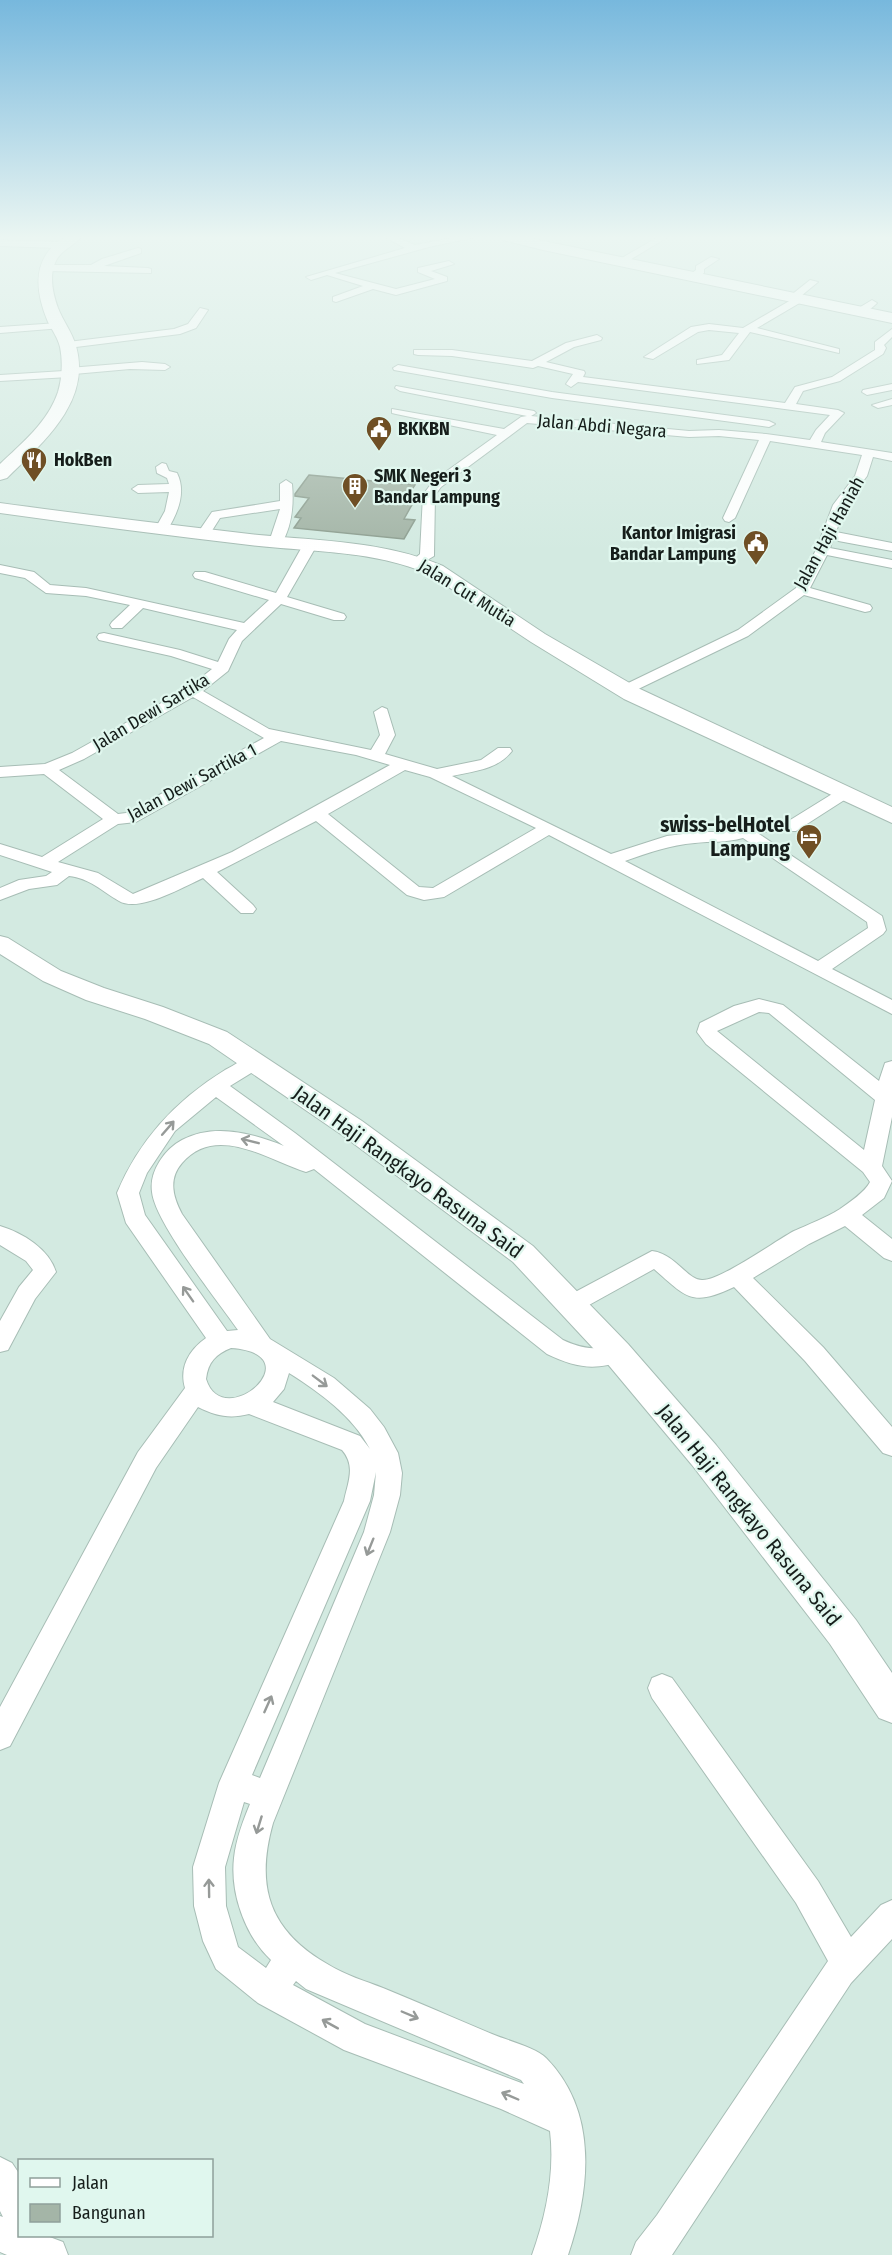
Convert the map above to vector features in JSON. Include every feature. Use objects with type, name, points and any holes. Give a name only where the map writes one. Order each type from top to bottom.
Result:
[{"type":"main road","points":[[0,474],[50,423],[66,392],[69,372],[67,342]]},
{"type":"main road","name":"Jalan Cut Mutia","points":[[0,508],[310,545],[419,561],[625,690],[892,815]]},
{"type":"street","points":[[68,345],[91,342]]},
{"type":"street","points":[[418,352],[452,353],[537,363],[570,345],[581,342]]},
{"type":"street","points":[[649,357],[673,342]]},
{"type":"street","points":[[701,362],[725,358],[739,342]]},
{"type":"street","points":[[798,342],[835,351]]},
{"type":"street","points":[[481,348],[577,372],[579,374],[577,379]]},
{"type":"street","points":[[789,406],[799,389],[836,379],[887,350]]},
{"type":"street","points":[[0,378],[122,368],[142,364],[165,367]]},
{"type":"street","points":[[398,368],[552,395],[777,426]]},
{"type":"street","points":[[400,388],[528,416],[552,395],[577,379],[838,413],[815,435]]},
{"type":"street","points":[[867,392],[892,387]]},
{"type":"street","points":[[878,405],[892,402]]},
{"type":"street","points":[[396,411],[506,433]]},
{"type":"street","name":"Jalan Abdi Negara","points":[[419,561],[427,556],[429,495],[437,484],[528,416],[689,434],[766,437],[815,435],[868,455],[892,457]]},
{"type":"street","points":[[704,434],[715,416]]},
{"type":"street","points":[[729,518],[766,437]]},
{"type":"street","name":"Jalan Haji Haniah","points":[[625,690],[743,633],[802,590],[823,550],[839,506],[861,476],[868,455]]},
{"type":"street","points":[[161,529],[174,503],[172,476],[163,473],[162,466]]},
{"type":"street","points":[[276,542],[284,526],[287,504],[285,484]]},
{"type":"street","points":[[138,489],[174,488]]},
{"type":"street","points":[[203,534],[216,515],[287,504]]},
{"type":"street","points":[[829,535],[892,547]]},
{"type":"street","name":"Jalan Dewi Sartika","points":[[0,772],[48,769],[78,756],[192,691],[223,668],[236,639],[282,596],[310,545]]},
{"type":"street","points":[[823,550],[892,564]]},
{"type":"street","points":[[0,569],[29,575],[46,589],[86,592],[246,628]]},
{"type":"street","points":[[200,575],[339,617]]},
{"type":"street","points":[[227,597],[242,588]]},
{"type":"street","points":[[802,590],[865,608]]},
{"type":"street","points":[[117,626],[140,603]]},
{"type":"street","points":[[104,637],[175,653],[223,668]]},
{"type":"street","points":[[192,691],[255,728],[279,736],[375,755],[436,774],[549,828],[892,1008]]},
{"type":"street","points":[[375,755],[386,743],[389,732],[382,712]]},
{"type":"street","name":"Jalan Dewi Sartika 1","points":[[48,769],[114,819],[130,818],[279,736]]},
{"type":"street","points":[[436,774],[486,764],[504,751]]},
{"type":"street","points":[[0,849],[65,870],[80,871],[94,876],[132,900],[204,870],[318,814],[404,764]]},
{"type":"street","points":[[610,860],[667,841],[698,837],[729,837],[767,826],[790,827],[843,794]]},
{"type":"street","points":[[318,814],[412,891],[424,896],[438,893],[549,828]]},
{"type":"street","points":[[45,863],[114,819]]},
{"type":"street","points":[[746,833],[876,920],[877,930],[819,969]]},
{"type":"street","points":[[0,895],[25,884],[51,881],[65,870]]},
{"type":"street","points":[[204,870],[247,909]]},
{"type":"street","name":"Jalan Haji Rangkayo Rasuna Said","points":[[0,943],[52,976],[95,994],[154,1013],[218,1038],[352,1128],[523,1254],[617,1353],[768,1534],[843,1632],[892,1705]]},
{"type":"street","points":[[572,1304],[652,1260],[660,1261],[689,1287],[706,1290],[737,1276],[801,1238],[847,1215],[876,1192],[879,1186],[881,1181],[871,1167],[713,1039],[707,1032],[707,1028],[755,1004],[766,1004],[776,1009],[885,1097]]},
{"type":"street","points":[[222,1341],[134,1217],[128,1193],[137,1170],[168,1126],[215,1086],[254,1062]]},
{"type":"street","points":[[871,1167],[892,1068]]},
{"type":"street","points":[[215,1086],[342,1180],[555,1347],[577,1358],[603,1359],[617,1353]]},
{"type":"street","points":[[342,1180],[266,1145],[238,1138],[199,1140],[175,1154],[165,1171],[161,1185],[164,1199],[188,1241],[266,1347],[278,1365],[275,1383],[263,1397],[250,1404],[236,1407],[221,1406],[205,1398],[197,1390],[193,1375],[197,1360],[209,1348],[222,1341],[244,1339],[266,1347],[299,1365],[349,1404],[376,1435],[385,1454],[389,1472],[387,1492],[377,1532],[268,1796],[252,1849],[249,1870],[252,1893],[261,1922],[273,1941],[291,1959],[318,1977],[533,2068],[564,2120],[569,2164],[556,2240],[550,2255]]},
{"type":"street","points":[[847,1215],[892,1252]]},
{"type":"street","points":[[0,1234],[38,1259],[44,1265],[45,1272],[27,1293],[0,1343]]},
{"type":"street","points":[[737,1276],[814,1354],[892,1445]]},
{"type":"street","points":[[0,1736],[147,1460],[197,1390]]},
{"type":"street","points":[[250,1404],[351,1443],[362,1454],[364,1471],[357,1501],[234,1783],[209,1867],[210,1906],[219,1941],[227,1958],[270,1991],[356,2038],[507,2094],[564,2120]]},
{"type":"street","points":[[662,1688],[807,1892],[848,1964]]},
{"type":"street","points":[[234,1783],[268,1796]]},
{"type":"street","points":[[649,2255],[848,1964],[892,1916]]},
{"type":"street","points":[[270,1991],[291,1959]]},
{"type":"street","points":[[0,2175],[18,2208]]},
{"type":"street","points":[[0,2234],[52,2255]]},
{"type":"street","points":[[38,2237],[52,2255]]},
{"type":"building","name":"SMK Negeri 3 Bandar Lampung","points":[[309,475],[415,485],[405,500],[414,501],[404,519],[415,520],[404,539],[294,528],[301,518],[295,517],[309,498],[295,496],[295,494]]},
{"type":"place","name":"BKKBN","points":[[379,452]]},
{"type":"place","name":"HokBen","points":[[34,483]]},
{"type":"place","name":"SMK Negeri 3 Bandar Lampung","points":[[355,509]]},
{"type":"place","name":"Kantor Imigrasi Bandar Lampung","points":[[756,566]]},
{"type":"place","name":"swiss-belHotel Lampung","points":[[809,860]]}]
